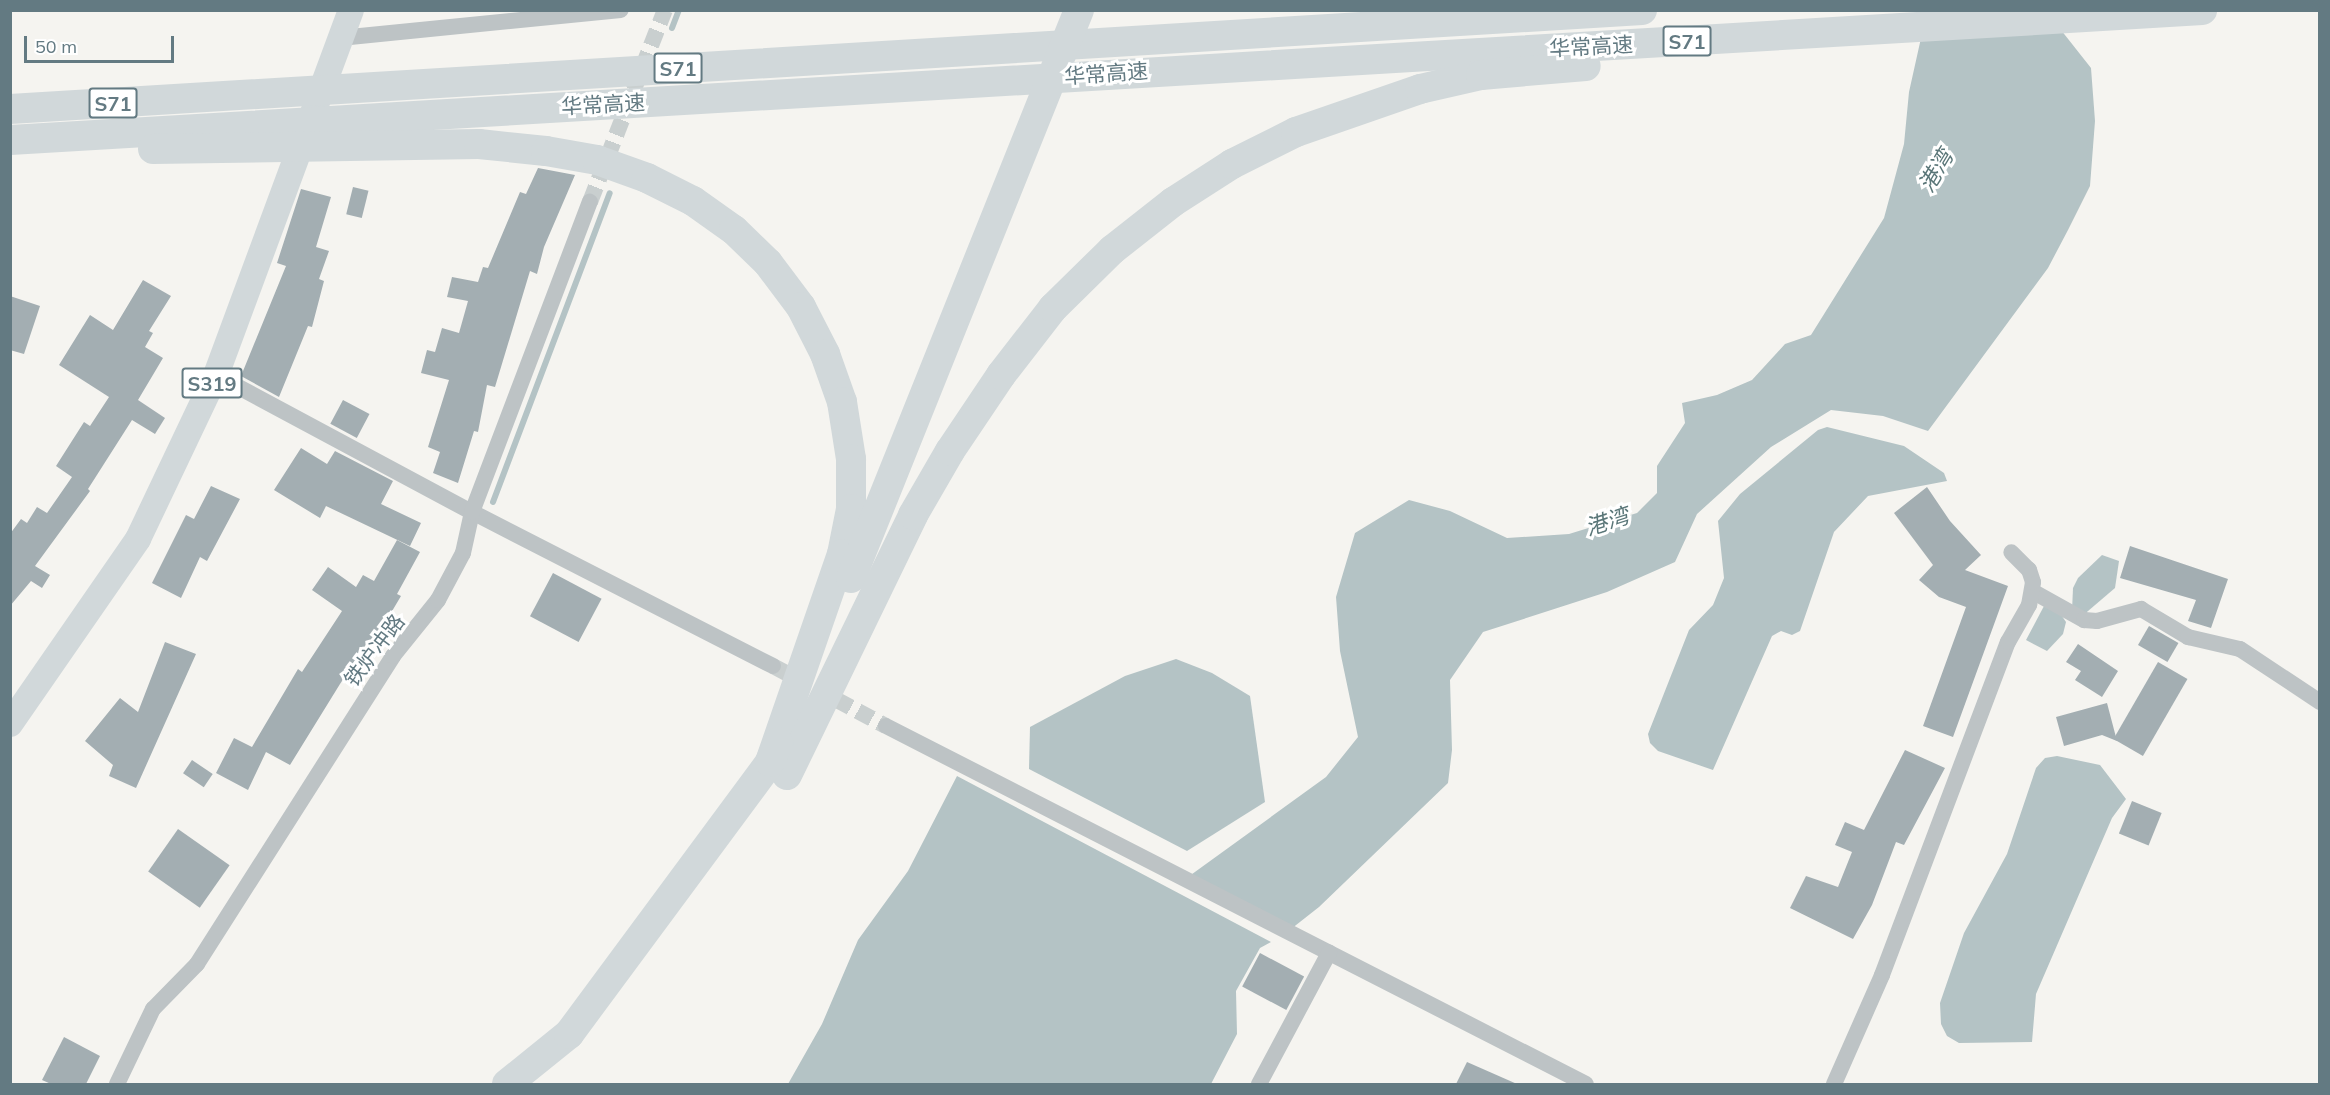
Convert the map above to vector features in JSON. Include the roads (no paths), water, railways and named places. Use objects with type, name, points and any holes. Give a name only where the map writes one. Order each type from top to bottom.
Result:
[{"type":"highway","points":[[778,768],[843,599],[1079,10]]},
{"type":"highway","points":[[507,1084],[569,1034],[778,768],[942,402],[1098,10]]},
{"type":"highway","points":[[1184,30],[1345,10]]},
{"type":"highway","name":"华常高速","points":[[10,109],[680,68],[837,46],[960,44],[1184,30],[1642,10]]},
{"type":"highway","name":"华常高速","points":[[202,140],[385,117],[2202,10]]},
{"type":"highway","points":[[535,1084],[581,1045],[778,768],[913,515],[1001,375],[1053,308],[1112,250],[1173,202],[1232,164],[1296,132],[1361,107],[1481,75],[2207,10]]},
{"type":"highway","points":[[10,142],[202,140],[374,146],[479,144],[546,151],[597,160],[647,178],[693,201],[734,230],[768,263],[801,308],[825,354],[842,402],[851,459],[851,509],[842,554],[778,768]]},
{"type":"main road","name":"S319","points":[[10,724],[138,540],[216,375],[351,10]]},
{"type":"street","points":[[340,38],[621,10]]},
{"type":"street","name":"铁炉冲路","points":[[117,1084],[153,1009],[197,964],[393,656],[438,600],[463,554],[472,512],[590,202]]},
{"type":"street","points":[[216,375],[472,512],[773,666]]},
{"type":"street","points":[[1834,1084],[1882,975],[2008,642],[2029,605],[2032,591],[2029,570],[2011,552]]},
{"type":"street","points":[[2032,591],[2084,620],[2097,621],[2140,609],[2188,637],[2240,649],[2319,702]]},
{"type":"street","points":[[886,726],[1586,1084]]},
{"type":"street","points":[[1259,1084],[1329,953]]},
{"type":"water","name":"港湾","points":[[1927,11],[2046,11],[2091,68],[2095,121],[2090,186],[2048,268],[1928,431],[1883,416],[1831,410],[1771,447],[1697,514],[1675,562],[1607,592],[1483,632],[1450,680],[1452,750],[1448,783],[1319,907],[1291,929],[1188,877],[1326,777],[1358,737],[1340,651],[1336,597],[1355,533],[1409,500],[1450,511],[1507,538],[1569,534],[1637,513],[1657,493],[1657,466],[1685,423],[1682,403],[1717,395],[1752,380],[1785,344],[1811,335],[1884,218],[1904,144],[1909,92]]},
{"type":"water","points":[[1827,427],[1904,446],[1944,473],[1947,481],[1868,496],[1834,532],[1800,631],[1792,635],[1781,631],[1772,636],[1713,770],[1658,751],[1650,743],[1648,734],[1689,630],[1713,605],[1724,578],[1718,521],[1740,494],[1818,430]]},
{"type":"water","points":[[2102,555],[2119,561],[2115,588],[2081,617],[2072,611],[2073,588],[2078,578]]},
{"type":"water","points":[[2044,606],[2055,606],[2066,622],[2063,634],[2047,651],[2026,640]]},
{"type":"water","points":[[1176,659],[1212,673],[1250,696],[1265,802],[1187,851],[1029,769],[1030,727],[1125,676]]},
{"type":"water","points":[[2057,756],[2100,765],[2126,799],[2112,818],[2036,994],[2032,1042],[1959,1043],[1947,1036],[1941,1024],[1940,1003],[1964,933],[2007,854],[2036,768],[2045,758]]},
{"type":"water","points":[[957,776],[1271,942],[1260,948],[1236,991],[1237,1034],[1211,1084],[788,1084],[822,1024],[858,940],[908,871]]},
{"type":"waterway","points":[[672,28],[679,10]]},
{"type":"waterway","points":[[493,502],[610,193]]},
{"type":"tunnel","points":[[590,202],[665,10]]},
{"type":"tunnel","points":[[773,666],[886,726]]}]
